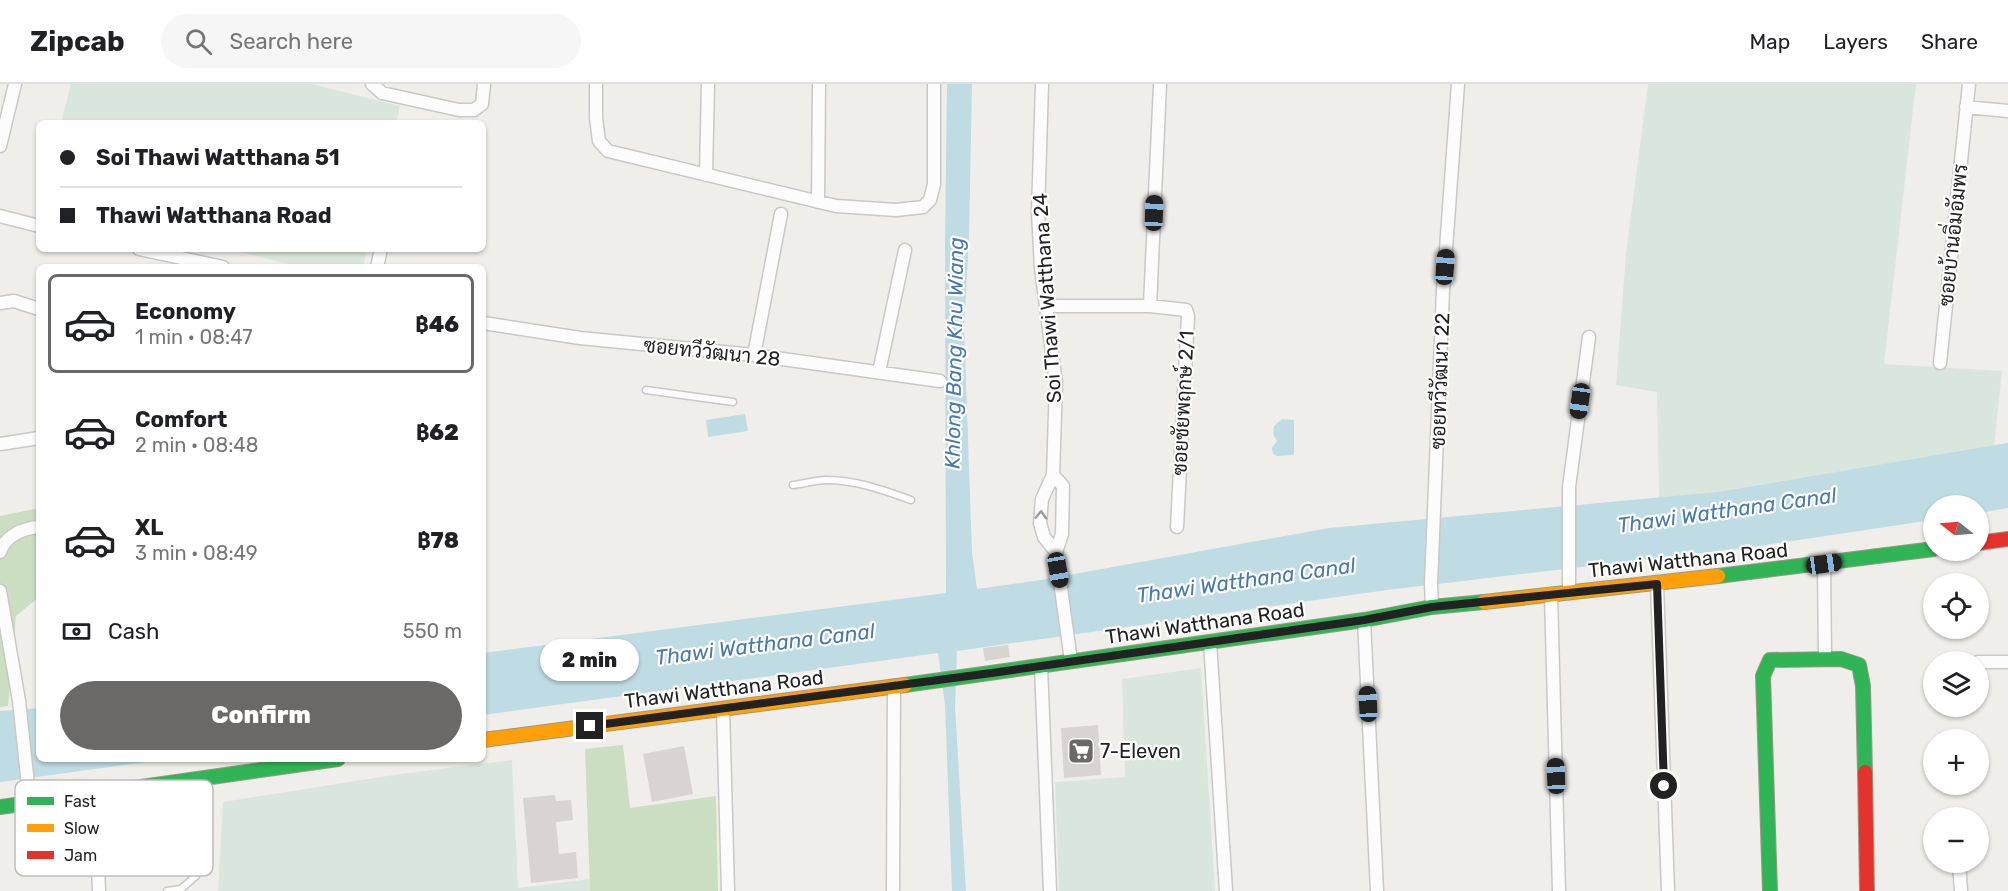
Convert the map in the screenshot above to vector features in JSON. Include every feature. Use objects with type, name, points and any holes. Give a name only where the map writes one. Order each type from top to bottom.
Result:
[{"type":"main road","points":[[1989,542],[2008,539]]},
{"type":"main road","name":"Thawi Watthana Road","points":[[486,740],[958,678],[1364,620],[1432,607],[1657,584],[1923,550]]},
{"type":"main road","points":[[1770,891],[1763,676],[1770,660],[1825,658],[1841,658],[1859,665],[1863,686],[1867,891]]},
{"type":"main road","points":[[201,780],[318,762]]},
{"type":"main road","points":[[0,807],[15,805]]},
{"type":"street","points":[[0,146],[15,84]]},
{"type":"street","points":[[372,84],[382,93],[459,110],[474,110],[482,104],[484,84]]},
{"type":"street","points":[[596,84],[599,141],[608,151],[836,206],[896,210],[924,207],[930,200],[934,184],[934,84]]},
{"type":"street","points":[[706,175],[708,84]]},
{"type":"street","points":[[818,202],[819,84]]},
{"type":"street","name":"Soi Thawi Watthana 24","points":[[1042,84],[1038,213],[1041,268],[1056,383],[1053,475],[1042,499],[1040,523],[1044,537],[1056,552]]},
{"type":"street","points":[[1150,306],[1160,84]]},
{"type":"street","name":"ซอยทวีวัฒนา 22","points":[[1432,607],[1443,290],[1458,84]]},
{"type":"street","name":"ซอยบ้านอิ่มอัมพร","points":[[1940,363],[1969,84]]},
{"type":"street","points":[[1966,107],[2008,111]]},
{"type":"street","points":[[754,355],[781,214]]},
{"type":"street","points":[[0,216],[36,224]]},
{"type":"street","points":[[879,372],[905,250]]},
{"type":"street","points":[[154,252],[209,264]]},
{"type":"street","points":[[0,303],[14,302],[36,308]]},
{"type":"street","name":"ซอยชัยพฤกษ์ 2/1","points":[[1047,306],[1150,306],[1186,310],[1188,316],[1177,527]]},
{"type":"street","name":"ซอยทวีวัฒนา 28","points":[[486,323],[579,338],[754,355],[940,381]]},
{"type":"street","points":[[1569,593],[1569,487],[1589,337]]},
{"type":"street","points":[[0,444],[36,438]]},
{"type":"street","name":"Soi Thawi Watthana 24","points":[[1053,475],[1064,486],[1062,534],[1056,552],[1071,661]]},
{"type":"street","points":[[0,552],[2,545],[13,535],[36,527]]},
{"type":"street","points":[[1824,564],[1825,658]]},
{"type":"street","points":[[1657,584],[1668,891]]},
{"type":"street","points":[[0,591],[19,701],[29,780]]},
{"type":"street","points":[[1551,595],[1559,891]]},
{"type":"street","points":[[1364,620],[1377,891]]},
{"type":"street","points":[[1210,642],[1226,891]]},
{"type":"street","points":[[1989,662],[2008,662]]},
{"type":"street","points":[[1041,666],[1050,891]]},
{"type":"street","points":[[893,891],[894,686]]},
{"type":"street","points":[[723,709],[728,891]]},
{"type":"street","points":[[1959,873],[1960,891]]},
{"type":"street","points":[[98,876],[99,891]]},
{"type":"lane","points":[[646,390],[733,402]]},
{"type":"lane","points":[[793,485],[825,480],[853,482],[911,500]]},
{"type":"lane","points":[[167,891],[181,890],[196,876]]},
{"type":"green space","points":[[36,509],[36,599],[16,616],[8,706],[0,707],[0,516]]},
{"type":"green space","points":[[623,745],[630,808],[716,796],[718,891],[590,891],[585,749]]},
{"type":"shaded area","points":[[71,84],[312,84],[400,106],[397,120],[62,120]]},
{"type":"shaded area","points":[[1648,84],[1916,84],[1884,364],[2002,371],[1994,446],[1717,492],[1659,498],[1657,392],[1616,385],[1626,253]]},
{"type":"shaded area","points":[[240,252],[366,252],[364,264],[288,264]]},
{"type":"shaded area","points":[[1201,668],[1215,891],[1059,891],[1055,782],[1125,777],[1122,679]]},
{"type":"shaded area","points":[[512,760],[518,888],[590,879],[590,891],[218,891],[223,802],[400,774]]},
{"type":"water","points":[[947,84],[972,84],[969,238],[964,329],[972,552],[977,589],[1041,580],[1329,528],[1717,492],[2008,443],[2008,508],[1989,511],[1989,495],[1923,495],[1923,521],[1752,547],[1387,590],[957,651],[955,707],[966,891],[952,891],[945,705],[938,653],[486,715],[486,653],[946,593]]},
{"type":"water","points":[[745,414],[748,431],[708,437],[706,420]]},
{"type":"water","points":[[1282,419],[1294,420],[1294,455],[1277,456],[1273,454],[1272,448],[1277,441],[1273,434],[1274,426]]},
{"type":"water","points":[[36,708],[36,762],[146,762],[0,782],[0,711]]},
{"type":"building","points":[[1008,645],[1010,657],[985,661],[983,648]]},
{"type":"building","name":"7-Eleven","points":[[1098,725],[1101,775],[1064,778],[1061,728]]},
{"type":"building","points":[[684,746],[693,794],[652,802],[643,754]]},
{"type":"building","points":[[555,795],[556,801],[571,800],[573,820],[556,822],[559,854],[576,852],[578,878],[531,883],[523,798]]},
{"type":"traffic: fast","points":[[1718,576],[1923,550]]},
{"type":"traffic: fast","points":[[905,685],[1364,620],[1432,607],[1484,602]]},
{"type":"traffic: fast","points":[[1770,891],[1763,676],[1770,660],[1841,659],[1859,665],[1863,686],[1865,772]]},
{"type":"traffic: fast","points":[[190,780],[317,762]]},
{"type":"traffic: fast","points":[[0,807],[15,805]]},
{"type":"traffic: slow","points":[[1484,602],[1718,576]]},
{"type":"traffic: slow","points":[[486,740],[905,685]]},
{"type":"traffic: jam","points":[[1989,542],[2008,539]]},
{"type":"traffic: jam","points":[[1865,772],[1867,891]]},
{"type":"place","name":"7-Eleven","points":[[1081,751]]},
{"type":"route","points":[[590,726],[999,672],[1364,620],[1432,607],[1657,584],[1664,786]]},
{"type":"water label","name":"Khlong Bang Khu Wiang","points":[[954,353]]},
{"type":"water label","name":"Thawi Watthana Canal","points":[[1727,510]]},
{"type":"water label","name":"Thawi Watthana Canal","points":[[1246,580]]},
{"type":"water label","name":"Thawi Watthana Canal","points":[[765,644]]}]
